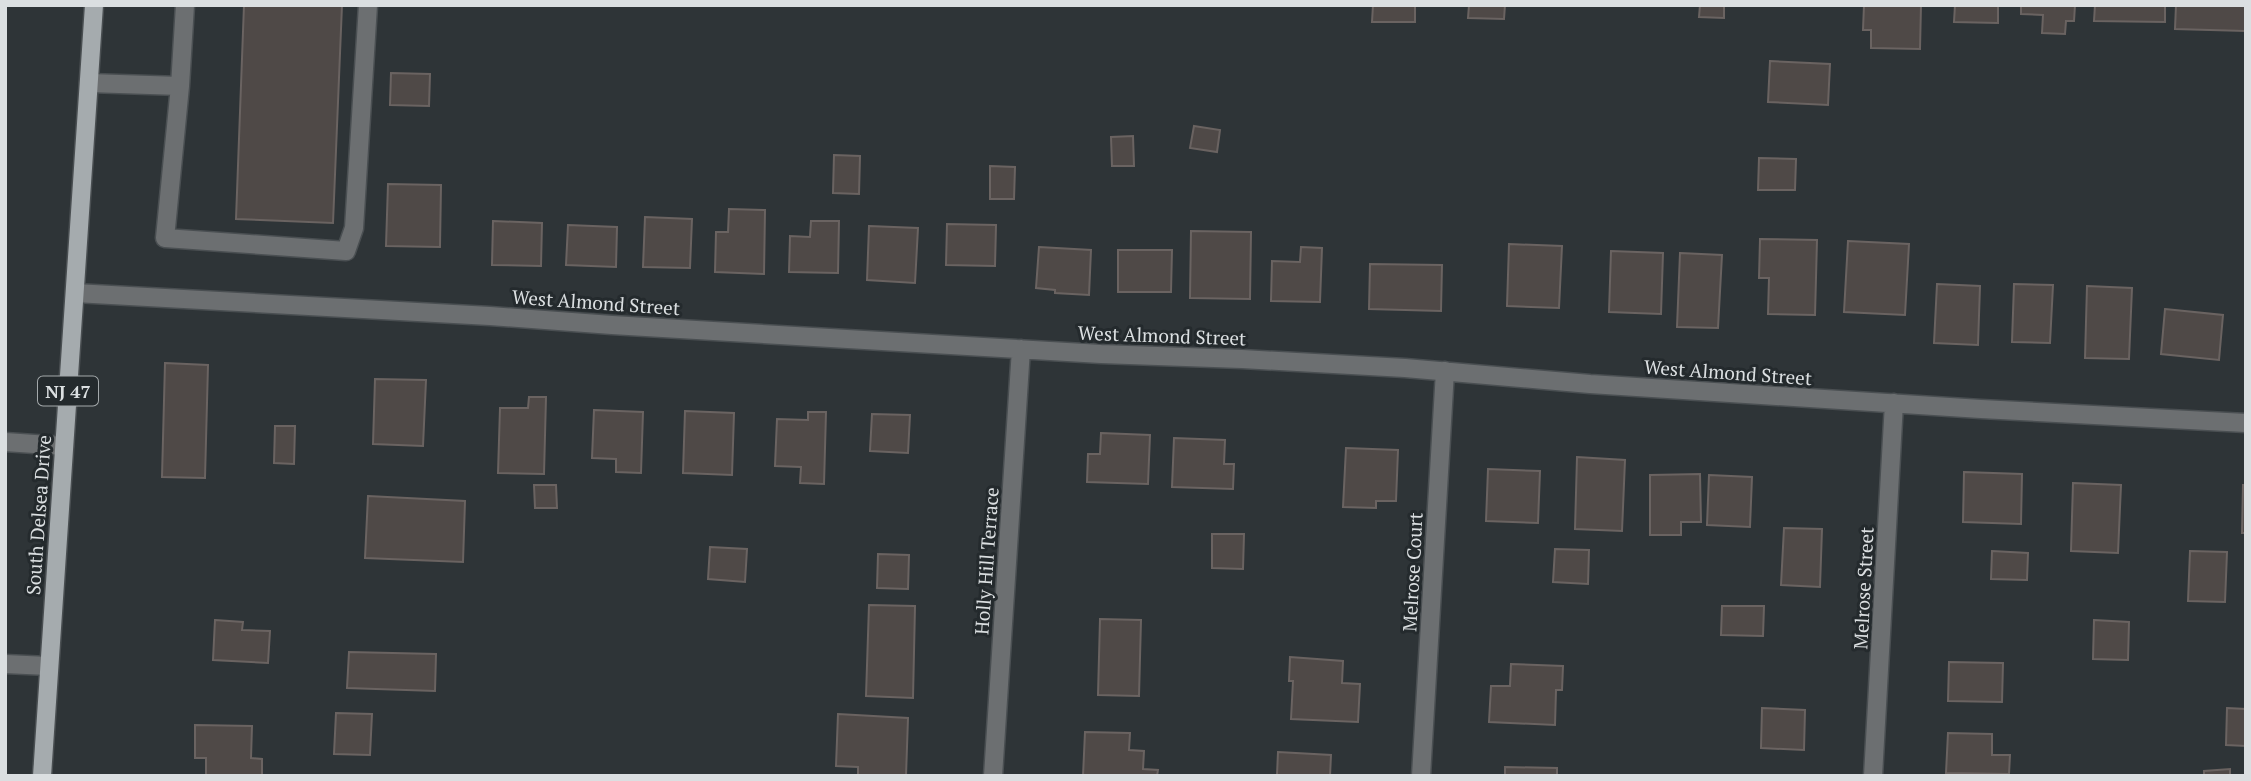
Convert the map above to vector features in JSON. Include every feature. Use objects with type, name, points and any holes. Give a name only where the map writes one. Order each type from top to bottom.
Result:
[{"type":"main road","name":"South Delsea Drive","points":[[42,776],[94,5]]},
{"type":"street","points":[[184,5],[180,86],[165,238],[346,251],[354,229],[368,5]]},
{"type":"street","points":[[89,83],[180,86]]},
{"type":"street","name":"West Almond Street","points":[[75,293],[1021,349],[1445,371],[1590,384],[2246,423]]},
{"type":"street","name":"Holly Hill Terrace","points":[[993,776],[1021,349]]},
{"type":"street","name":"Melrose Court","points":[[1421,776],[1445,371]]},
{"type":"street","name":"Melrose Street","points":[[1873,776],[1894,403]]},
{"type":"street","points":[[5,442],[64,446]]},
{"type":"street","points":[[5,664],[48,666]]},
{"type":"building","points":[[244,5],[342,5],[333,223],[236,219]]},
{"type":"building","points":[[1373,5],[1415,5],[1415,22],[1372,22]]},
{"type":"building","points":[[1469,5],[1505,5],[1504,19],[1468,18]]},
{"type":"building","points":[[1700,5],[1724,5],[1724,18],[1699,17]]},
{"type":"building","points":[[1864,5],[1921,5],[1920,49],[1871,48],[1871,30],[1863,30]]},
{"type":"building","points":[[1955,5],[1998,5],[1998,23],[1954,22]]},
{"type":"building","points":[[2021,5],[2075,5],[2074,21],[2066,21],[2065,34],[2042,33],[2043,15],[2021,14]]},
{"type":"building","points":[[2095,5],[2165,5],[2165,22],[2094,21]]},
{"type":"building","points":[[2176,5],[2246,5],[2245,31],[2175,29]]},
{"type":"building","points":[[1770,61],[1830,64],[1828,105],[1768,102]]},
{"type":"building","points":[[391,73],[430,74],[429,106],[390,105]]},
{"type":"building","points":[[1194,126],[1220,130],[1217,152],[1190,148]]},
{"type":"building","points":[[1133,136],[1134,166],[1112,166],[1111,137]]},
{"type":"building","points":[[834,155],[860,156],[859,194],[833,193]]},
{"type":"building","points":[[1759,158],[1796,159],[1795,190],[1758,190]]},
{"type":"building","points":[[990,166],[1015,167],[1014,199],[990,199]]},
{"type":"building","points":[[388,184],[441,185],[440,247],[386,246]]},
{"type":"building","points":[[729,209],[765,210],[764,274],[715,272],[716,232],[728,232]]},
{"type":"building","points":[[645,217],[692,219],[690,268],[643,267]]},
{"type":"building","points":[[493,221],[542,223],[541,266],[492,265]]},
{"type":"building","points":[[811,221],[839,221],[838,273],[789,272],[790,236],[810,237]]},
{"type":"building","points":[[947,224],[996,225],[995,266],[946,265]]},
{"type":"building","points":[[568,225],[617,227],[616,267],[566,265]]},
{"type":"building","points":[[869,226],[918,228],[915,283],[867,280]]},
{"type":"building","points":[[1191,231],[1251,232],[1250,299],[1190,298]]},
{"type":"building","points":[[1760,239],[1817,240],[1815,315],[1768,314],[1769,278],[1759,278]]},
{"type":"building","points":[[1848,241],[1909,244],[1905,315],[1844,312]]},
{"type":"building","points":[[1509,244],[1562,246],[1559,308],[1507,306]]},
{"type":"building","points":[[1039,247],[1091,250],[1089,295],[1055,293],[1055,290],[1036,288]]},
{"type":"building","points":[[1301,247],[1322,248],[1320,302],[1271,301],[1272,261],[1300,262]]},
{"type":"building","points":[[1118,250],[1172,250],[1171,292],[1118,292]]},
{"type":"building","points":[[1611,251],[1663,253],[1661,314],[1609,312]]},
{"type":"building","points":[[1680,253],[1722,255],[1718,328],[1677,327]]},
{"type":"building","points":[[1370,264],[1442,265],[1441,311],[1369,309]]},
{"type":"building","points":[[1937,284],[1980,286],[1978,345],[1934,343]]},
{"type":"building","points":[[2014,284],[2053,285],[2050,343],[2012,342]]},
{"type":"building","points":[[2087,286],[2132,288],[2129,359],[2085,358]]},
{"type":"building","points":[[2165,309],[2223,315],[2219,360],[2161,354]]},
{"type":"building","points":[[165,363],[208,365],[205,478],[162,477]]},
{"type":"building","points":[[375,379],[426,380],[423,446],[373,444]]},
{"type":"building","points":[[529,397],[546,397],[544,474],[498,473],[500,408],[528,408]]},
{"type":"building","points":[[594,410],[643,412],[641,473],[616,472],[616,459],[592,458]]},
{"type":"building","points":[[685,411],[734,413],[732,475],[683,473]]},
{"type":"building","points":[[808,412],[826,412],[824,484],[800,483],[801,467],[775,466],[777,419],[808,420]]},
{"type":"building","points":[[872,414],[910,415],[908,453],[870,451]]},
{"type":"building","points":[[275,426],[295,426],[294,464],[274,463]]},
{"type":"building","points":[[1101,433],[1150,435],[1148,484],[1087,482],[1088,454],[1100,454]]},
{"type":"building","points":[[1174,438],[1225,440],[1224,464],[1234,464],[1233,489],[1172,487]]},
{"type":"building","points":[[1346,448],[1398,450],[1396,501],[1376,501],[1376,508],[1343,507]]},
{"type":"building","points":[[1577,457],[1625,460],[1622,531],[1575,529]]},
{"type":"building","points":[[1488,469],[1540,471],[1538,523],[1486,521]]},
{"type":"building","points":[[1964,472],[2022,474],[2021,524],[1963,522]]},
{"type":"building","points":[[1700,474],[1701,522],[1681,522],[1681,535],[1650,535],[1650,475]]},
{"type":"building","points":[[1709,475],[1752,477],[1750,527],[1707,525]]},
{"type":"building","points":[[2073,483],[2121,485],[2118,553],[2071,551]]},
{"type":"building","points":[[534,485],[556,485],[557,508],[535,508]]},
{"type":"building","points":[[2243,485],[2246,485],[2246,533],[2242,533]]},
{"type":"building","points":[[368,496],[465,501],[463,562],[365,558]]},
{"type":"building","points":[[1784,528],[1822,529],[1820,587],[1781,585]]},
{"type":"building","points":[[1212,534],[1244,534],[1243,569],[1212,568]]},
{"type":"building","points":[[710,547],[747,549],[745,582],[708,579]]},
{"type":"building","points":[[1555,549],[1589,550],[1588,584],[1553,582]]},
{"type":"building","points":[[1992,551],[2028,553],[2027,580],[1991,579]]},
{"type":"building","points":[[2190,551],[2227,552],[2225,602],[2188,601]]},
{"type":"building","points":[[878,554],[909,555],[908,589],[877,588]]},
{"type":"building","points":[[869,605],[915,606],[913,698],[866,696]]},
{"type":"building","points":[[1722,606],[1764,606],[1763,636],[1721,635]]},
{"type":"building","points":[[1100,619],[1141,620],[1139,696],[1098,695]]},
{"type":"building","points":[[215,620],[243,622],[242,630],[270,631],[268,663],[213,660]]},
{"type":"building","points":[[2094,620],[2129,622],[2128,660],[2093,659]]},
{"type":"building","points":[[349,652],[436,654],[435,691],[347,688]]},
{"type":"building","points":[[1290,657],[1343,661],[1342,683],[1360,684],[1358,722],[1291,719],[1293,681],[1289,681]]},
{"type":"building","points":[[1949,662],[2003,663],[2002,702],[1948,701]]},
{"type":"building","points":[[1511,664],[1563,666],[1562,690],[1556,690],[1555,725],[1489,722],[1491,686],[1510,686]]},
{"type":"building","points":[[1762,708],[1805,710],[1804,750],[1761,748]]},
{"type":"building","points":[[2227,708],[2246,709],[2246,746],[2226,745]]},
{"type":"building","points":[[336,713],[372,714],[370,755],[334,754]]},
{"type":"building","points":[[838,714],[908,718],[906,776],[858,776],[858,767],[836,766]]},
{"type":"building","points":[[195,725],[252,726],[251,758],[262,759],[262,776],[206,775],[206,758],[195,758]]},
{"type":"building","points":[[1085,732],[1130,733],[1129,750],[1144,751],[1143,769],[1158,770],[1157,776],[1083,776]]},
{"type":"building","points":[[1948,733],[1992,734],[1992,755],[2010,755],[2009,774],[1946,773]]},
{"type":"building","points":[[1278,752],[1331,755],[1330,776],[1277,775]]},
{"type":"building","points":[[1505,767],[1557,768],[1557,776],[1505,776]]},
{"type":"building","points":[[2230,769],[2230,776],[2204,776],[2204,771]]}]
